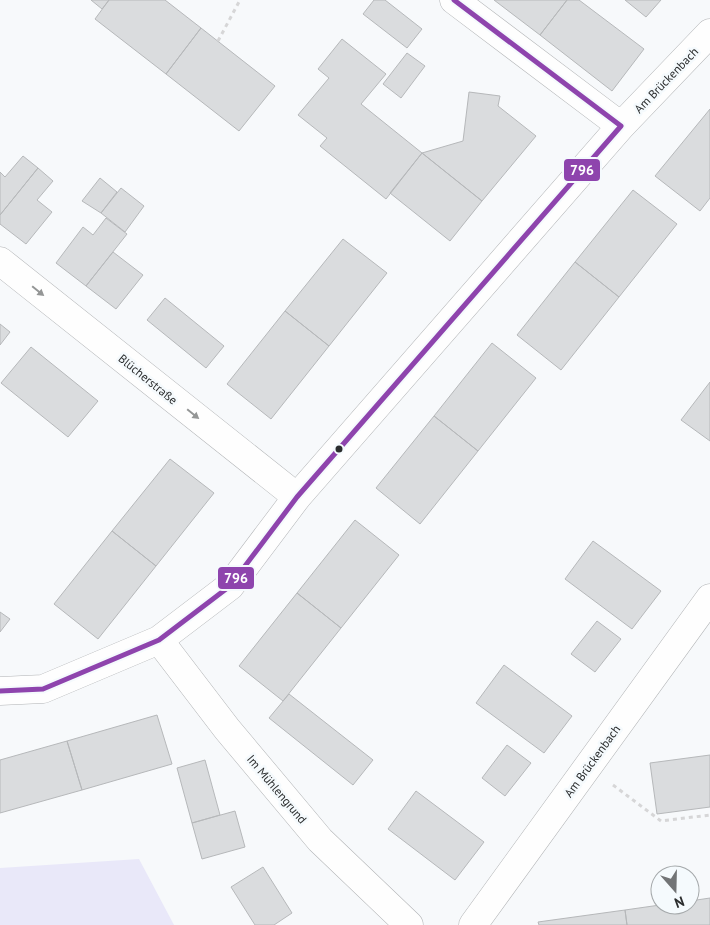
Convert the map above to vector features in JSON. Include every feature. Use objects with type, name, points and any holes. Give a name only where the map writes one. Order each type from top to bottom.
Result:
[{"type":"street","points":[[454,0],[621,126]]},
{"type":"street","name":"Am Brückenbach","points":[[0,691],[43,689],[160,640],[230,586],[297,497],[621,126],[710,33]]},
{"type":"street","name":"Blücherstraße","points":[[0,261],[297,497]]},
{"type":"street","name":"Am Brückenbach","points":[[474,925],[710,598]]},
{"type":"street","name":"Im Mühlengrund","points":[[160,640],[227,729],[320,840],[409,925]]},
{"type":"path","points":[[218,41],[240,0]]},
{"type":"path","points":[[588,766],[661,821],[710,815]]},
{"type":"shaded area","points":[[139,859],[174,925],[0,925],[0,868]]},
{"type":"building","points":[[91,0],[109,0],[102,9]]},
{"type":"building","points":[[109,0],[165,0],[201,28],[166,74],[95,19]]},
{"type":"building","points":[[374,0],[385,0],[422,29],[407,48],[363,14]]},
{"type":"building","points":[[494,0],[567,0],[540,35]]},
{"type":"building","points":[[567,0],[579,0],[644,49],[612,91],[540,35]]},
{"type":"building","points":[[625,0],[661,0],[646,17]]},
{"type":"building","points":[[201,28],[275,86],[239,131],[166,74]]},
{"type":"building","points":[[342,39],[386,74],[361,104],[422,153],[386,199],[320,146],[327,138],[298,115],[329,78],[318,69]]},
{"type":"building","points":[[407,53],[425,66],[401,98],[383,84]]},
{"type":"building","points":[[469,92],[500,96],[498,106],[536,136],[482,201],[422,153],[463,141]]},
{"type":"building","points":[[710,109],[710,198],[700,211],[655,176]]},
{"type":"building","points":[[422,153],[482,201],[450,241],[390,193]]},
{"type":"building","points":[[23,156],[38,168],[0,215],[0,172],[5,177]]},
{"type":"building","points":[[38,168],[53,181],[37,200],[52,212],[26,244],[0,224],[0,215]]},
{"type":"building","points":[[100,178],[117,192],[101,213],[82,201]]},
{"type":"building","points":[[121,188],[144,206],[125,232],[101,213]]},
{"type":"building","points":[[633,190],[677,224],[619,297],[575,262]]},
{"type":"building","points":[[106,218],[127,234],[86,286],[56,263],[83,227],[93,235]]},
{"type":"building","points":[[343,239],[387,273],[329,346],[285,311]]},
{"type":"building","points":[[113,252],[143,275],[116,309],[86,286]]},
{"type":"building","points":[[575,262],[619,297],[561,370],[517,335]]},
{"type":"building","points":[[165,298],[224,346],[206,368],[147,320]]},
{"type":"building","points":[[285,311],[329,346],[271,419],[227,384]]},
{"type":"building","points":[[0,324],[10,332],[0,345]]},
{"type":"building","points":[[492,343],[536,378],[478,451],[434,416]]},
{"type":"building","points":[[31,347],[98,401],[68,437],[1,383]]},
{"type":"building","points":[[710,382],[710,441],[681,420]]},
{"type":"building","points":[[434,416],[478,451],[420,524],[376,488]]},
{"type":"building","points":[[170,459],[214,493],[156,566],[112,531]]},
{"type":"building","points":[[355,520],[399,555],[341,628],[297,593]]},
{"type":"building","points":[[112,531],[156,566],[98,639],[54,604]]},
{"type":"building","points":[[593,541],[661,591],[632,629],[565,579]]},
{"type":"building","points":[[297,593],[341,628],[283,701],[239,666]]},
{"type":"building","points":[[0,612],[10,619],[0,632]]},
{"type":"building","points":[[597,621],[621,639],[595,672],[571,654]]},
{"type":"building","points":[[504,665],[572,716],[544,753],[476,703]]},
{"type":"building","points":[[289,694],[373,760],[353,785],[269,718]]},
{"type":"building","points":[[157,715],[172,764],[82,790],[67,741]]},
{"type":"building","points":[[67,741],[82,790],[0,813],[0,760]]},
{"type":"building","points":[[507,745],[531,763],[505,796],[482,778]]},
{"type":"building","points":[[710,755],[710,807],[657,814],[650,763]]},
{"type":"building","points":[[205,760],[220,815],[192,823],[177,768]]},
{"type":"building","points":[[416,791],[484,842],[455,880],[388,829]]},
{"type":"building","points":[[235,811],[245,847],[202,859],[192,823]]},
{"type":"building","points":[[263,867],[292,913],[274,925],[255,925],[231,887]]},
{"type":"building","points":[[710,898],[710,925],[627,925],[625,910],[650,906],[650,915],[700,915],[700,900]]},
{"type":"building","points":[[625,910],[627,925],[539,925],[538,922]]},
{"type":"transit line","name":"796","points":[[0,691],[43,689],[159,640],[230,586],[297,497],[621,126],[454,0]]}]
